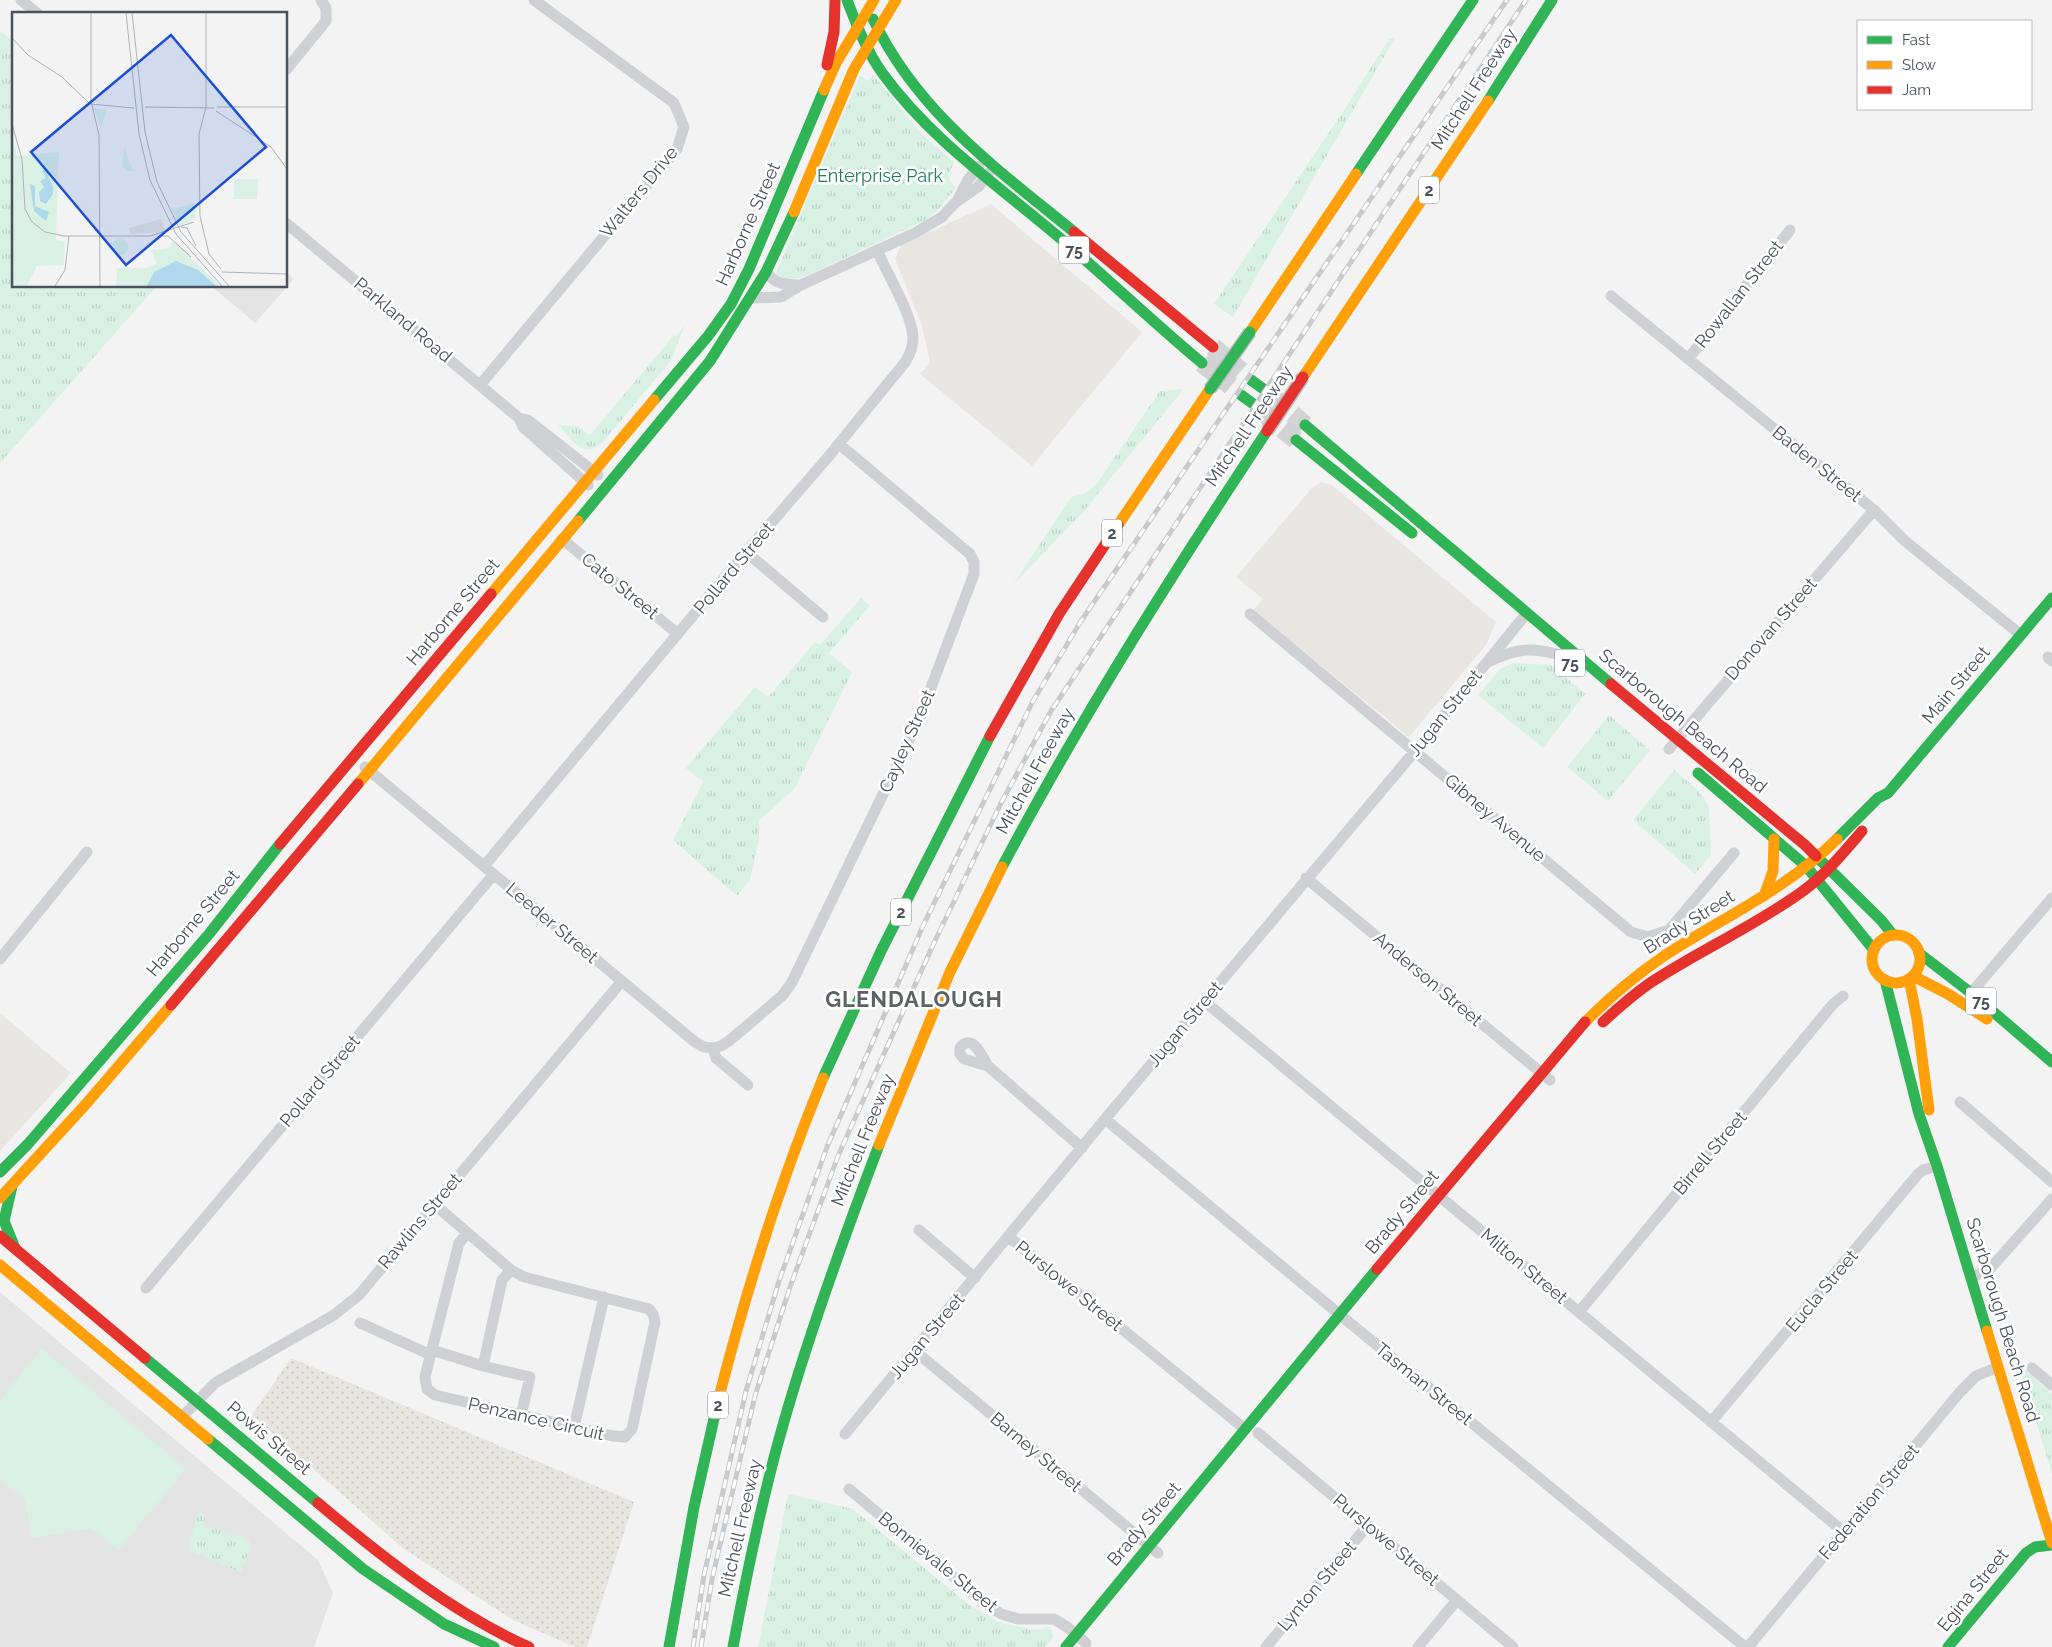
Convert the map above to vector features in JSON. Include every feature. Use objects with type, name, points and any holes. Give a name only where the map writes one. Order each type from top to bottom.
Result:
[{"type":"main road","points":[[826,88],[824,73],[832,49],[836,18],[835,0]]},
{"type":"main road","name":"75","points":[[847,0],[866,47],[878,67],[911,110],[948,147],[1059,237],[1202,362]]},
{"type":"main road","name":"Harborne Street","points":[[0,1198],[86,1104],[294,860],[507,607],[710,361],[766,272],[796,208],[848,84],[866,47],[896,0]]},
{"type":"main road","name":"2","points":[[669,1647],[678,1588],[699,1484],[723,1383],[749,1290],[789,1168],[847,1022],[971,771],[1059,614],[1473,0]]},
{"type":"main road","name":"Mitchell Freeway","points":[[733,1647],[752,1542],[790,1400],[830,1277],[872,1160],[964,941],[1081,723],[1146,614],[1486,105],[1552,0]]},
{"type":"main road","name":"Harborne Street","points":[[0,1172],[28,1144],[203,942],[353,758],[708,336],[731,304],[749,270],[836,63],[869,3]]},
{"type":"main road","name":"75","points":[[869,3],[877,29],[899,69],[924,101],[947,125],[1213,347]]},
{"type":"main road","points":[[1246,375],[1267,393]]},
{"type":"main road","points":[[1236,390],[1257,408]]},
{"type":"main road","name":"Scarborough Beach Road","points":[[1305,426],[1523,618],[1677,739],[1818,857],[1881,920],[1893,935]]},
{"type":"main road","points":[[1296,440],[1424,542]]},
{"type":"main road","points":[[491,594],[507,607]]},
{"type":"main road","name":"Main Street","points":[[1818,857],[1878,798],[1886,795],[2052,598]]},
{"type":"main road","name":"Scarborough Beach Road","points":[[1505,609],[1523,618],[1561,656],[1611,699]]},
{"type":"main road","name":"Scarborough Beach Road","points":[[1690,767],[1806,866],[1874,950]]},
{"type":"main road","name":"Main Street","points":[[1818,879],[1830,869],[1885,804],[1886,795]]},
{"type":"main road","points":[[1764,896],[1773,871],[1774,839]]},
{"type":"main road","points":[[278,848],[294,860]]},
{"type":"main road","points":[[1844,853],[1850,891]]},
{"type":"main road","name":"Brady Street","points":[[1089,1639],[1245,1429],[1339,1314],[1443,1199],[1545,1076],[1580,1028],[1604,1003],[1663,957],[1764,896],[1818,857]]},
{"type":"main road","name":"Brady Street","points":[[1545,1076],[1589,1037],[1611,1014],[1648,985],[1780,906],[1818,879]]},
{"type":"main road","points":[[1893,935],[1902,935],[1916,945],[1919,952],[1919,965],[1911,978],[1897,983],[1885,980],[1874,967],[1872,959],[1874,950],[1881,940],[1893,935]]},
{"type":"main road","name":"75","points":[[1919,952],[1972,993],[2052,1062]]},
{"type":"main road","name":"75","points":[[1911,978],[1948,994],[2041,1053]]},
{"type":"main road","name":"Scarborough Beach Road","points":[[1911,978],[1937,1166]]},
{"type":"main road","name":"Scarborough Beach Road","points":[[1885,980],[1919,1114],[1937,1166],[1998,1366],[2049,1517],[2052,1544]]},
{"type":"main road","points":[[13,1184],[11,1198],[4,1218],[8,1235],[15,1249]]},
{"type":"main road","name":"Brady Street","points":[[1418,1238],[1443,1199]]},
{"type":"main road","name":"Powis Street","points":[[0,1236],[388,1560],[454,1605],[514,1641],[529,1647]]},
{"type":"main road","points":[[0,1265],[363,1568],[444,1624],[494,1647]]},
{"type":"main road","points":[[0,1277],[24,1285]]},
{"type":"main road","name":"Brady Street","points":[[1066,1647],[1214,1485]]},
{"type":"main road","name":"Egina Street","points":[[1948,1647],[2026,1553],[2035,1547],[2052,1544]]},
{"type":"street","points":[[21,0],[36,12]]},
{"type":"street","points":[[288,68],[326,21],[326,8],[321,0]]},
{"type":"street","name":"Walters Drive","points":[[480,384],[677,149],[684,127],[674,103],[534,0]]},
{"type":"street","name":"Harborne Street","points":[[956,202],[968,180],[985,158]]},
{"type":"street","name":"Harborne Street","points":[[751,298],[781,296],[801,284],[929,226],[942,217],[956,202],[978,187],[995,166]]},
{"type":"street","name":"Parkland Road","points":[[288,225],[519,418],[524,427],[598,495]]},
{"type":"street","name":"Rowallan Street","points":[[1688,359],[1790,230]]},
{"type":"street","name":"Pollard Street","points":[[484,866],[746,552],[839,444],[906,361],[913,336],[910,322],[877,250]]},
{"type":"street","name":"Harborne Street","points":[[766,272],[774,281],[784,284],[801,284]]},
{"type":"street","name":"Baden Street","points":[[1610,296],[1874,510],[1905,541],[2021,635]]},
{"type":"street","name":"Parkland Road","points":[[519,418],[528,420],[608,484]]},
{"type":"street","name":"Cayley Street","points":[[713,1048],[721,1046],[783,995],[792,982],[918,722],[974,574],[974,562],[970,554],[839,444]]},
{"type":"street","name":"Donovan Street","points":[[1669,749],[1874,510]]},
{"type":"street","name":"Cato Street","points":[[562,539],[678,634]]},
{"type":"street","points":[[746,552],[823,618]]},
{"type":"street","name":"Gibney Avenue","points":[[1250,614],[1631,932],[1648,937],[1669,930],[1734,853]]},
{"type":"street","name":"Jugan Street","points":[[845,1434],[1306,878],[1415,751],[1523,618]]},
{"type":"street","points":[[1485,663],[1509,652],[1522,649],[1537,649],[1561,656]]},
{"type":"street","name":"Leeder Street","points":[[353,758],[695,1042],[704,1047],[713,1048]]},
{"type":"street","points":[[0,959],[87,852]]},
{"type":"street","name":"Pollard Street","points":[[146,1288],[494,874]]},
{"type":"street","name":"Anderson Street","points":[[1306,878],[1545,1076]]},
{"type":"street","points":[[1972,993],[2052,898]]},
{"type":"street","name":"Rawlins Street","points":[[182,1417],[215,1383],[348,1305],[622,981]]},
{"type":"street","name":"Birrell Street","points":[[1579,1312],[1833,1004],[1843,996]]},
{"type":"street","name":"Milton Street","points":[[1204,1001],[1844,1532]]},
{"type":"street","points":[[713,1048],[716,1058],[748,1085]]},
{"type":"street","points":[[988,1066],[1082,1148]]},
{"type":"street","points":[[1960,1102],[2052,1182]]},
{"type":"street","name":"Tasman Street","points":[[1105,1119],[1339,1314],[1746,1647]]},
{"type":"street","name":"Eucla Street","points":[[1712,1422],[1918,1174],[1923,1170],[1937,1166]]},
{"type":"street","points":[[1971,1277],[1988,1271],[2052,1199]]},
{"type":"street","name":"Penzance Circuit","points":[[434,1204],[511,1270],[524,1278],[640,1306],[648,1309],[653,1314],[655,1322],[632,1428],[625,1437],[435,1395],[427,1389],[425,1378],[431,1352],[459,1243],[467,1233]]},
{"type":"street","points":[[919,1230],[975,1278]]},
{"type":"street","name":"Purslowe Street","points":[[1009,1237],[1245,1429]]},
{"type":"street","points":[[483,1366],[502,1280],[511,1270]]},
{"type":"street","points":[[574,1427],[604,1297]]},
{"type":"street","points":[[360,1323],[431,1352],[530,1377],[521,1415]]},
{"type":"street","name":"Barney Street","points":[[914,1351],[1154,1549]]},
{"type":"street","name":"Federation Street","points":[[1746,1647],[1966,1387],[1976,1376],[1998,1366]]},
{"type":"street","points":[[2032,1368],[2052,1385]]},
{"type":"street","name":"Purslowe Street","points":[[1258,1433],[1513,1647]]},
{"type":"street","name":"Bonnievale Street","points":[[849,1489],[986,1604],[1001,1614],[1018,1619],[1054,1619],[1076,1634],[1089,1639]]},
{"type":"street","name":"Lynton Street","points":[[1266,1647],[1368,1525]]},
{"type":"street","points":[[1418,1647],[1458,1600]]},
{"type":"shaded area","points":[[991,204],[1142,332],[1032,466],[920,374],[930,362],[922,326],[895,259],[901,245]]},
{"type":"shaded area","points":[[288,274],[294,279],[288,286]]},
{"type":"shaded area","points":[[213,288],[286,288],[255,323]]},
{"type":"shaded area","points":[[1321,482],[1332,485],[1496,622],[1486,645],[1409,737],[1253,610],[1263,599],[1236,577],[1312,488]]},
{"type":"shaded area","points":[[0,1013],[71,1073],[0,1151]]},
{"type":"shaded area","points":[[0,1292],[318,1560],[333,1593],[314,1647],[0,1647]]},
{"type":"green space","points":[[0,31],[12,40],[12,288],[155,288],[0,463]]},
{"type":"green space","points":[[1395,38],[1233,317],[1214,304],[1346,107],[1389,39]]},
{"type":"green space","name":"Enterprise Park","points":[[860,75],[868,81],[873,75],[924,136],[955,163],[949,176],[956,188],[936,212],[926,220],[804,277],[786,280],[775,275]]},
{"type":"green space","points":[[685,325],[670,362],[602,443],[589,450],[583,449],[558,425],[578,426],[590,435],[674,335],[676,336]]},
{"type":"green space","points":[[1183,390],[1084,511],[1013,585],[1067,503],[1072,497],[1086,493],[1098,482],[1160,391]]},
{"type":"green space","points":[[861,598],[870,606],[829,653],[852,672],[795,788],[759,821],[759,839],[750,880],[737,896],[673,840],[703,782],[686,768],[755,687],[768,697],[815,642],[820,645]]},
{"type":"green space","points":[[1513,663],[1552,665],[1585,694],[1543,748],[1478,695],[1500,669]]},
{"type":"green space","points":[[1609,715],[1650,750],[1608,801],[1567,767]]},
{"type":"green space","points":[[1674,770],[1698,790],[1709,806],[1711,855],[1695,874],[1633,820]]},
{"type":"green space","points":[[42,1349],[186,1469],[118,1550],[91,1528],[32,1538],[25,1499],[0,1479],[0,1400]]},
{"type":"green space","points":[[2018,1363],[2052,1394],[2052,1474]]},
{"type":"green space","points":[[788,1494],[853,1509],[968,1604],[1001,1623],[1037,1630],[1050,1627],[1054,1637],[1045,1647],[758,1647]]},
{"type":"green space","points":[[198,1511],[205,1513],[204,1525],[207,1527],[242,1536],[249,1541],[250,1548],[241,1572],[188,1550]]},
{"type":"sand","points":[[291,1358],[634,1502],[587,1647],[575,1647],[513,1620],[404,1549],[252,1415]]},
{"type":"tunnel","points":[[1213,347],[1241,371]]},
{"type":"tunnel","points":[[1202,363],[1231,386]]},
{"type":"tunnel","points":[[1271,396],[1305,425]]},
{"type":"tunnel","points":[[1261,411],[1296,440]]},
{"type":"railway","points":[[693,1647],[704,1575],[746,1391],[779,1281],[827,1147],[922,928],[1033,701],[1081,621],[1507,0]]},
{"type":"railway","points":[[701,1647],[712,1579],[755,1396],[790,1287],[838,1156],[933,945],[1000,805],[1051,711],[1526,0]]},
{"type":"traffic: fast","points":[[847,0],[863,39],[877,66],[922,120],[1202,363]]},
{"type":"traffic: fast","points":[[1356,174],[1473,0]]},
{"type":"traffic: fast","points":[[1488,101],[1552,0]]},
{"type":"traffic: fast","points":[[873,19],[891,53],[912,83],[936,111],[988,161],[1074,232]]},
{"type":"traffic: fast","points":[[654,400],[708,336],[731,304],[749,269],[824,90]]},
{"type":"traffic: fast","points":[[578,521],[710,361],[766,272],[794,212]]},
{"type":"traffic: fast","points":[[1210,389],[1250,332]]},
{"type":"traffic: fast","points":[[1251,380],[1262,388]]},
{"type":"traffic: fast","points":[[1241,395],[1252,403]]},
{"type":"traffic: fast","points":[[1305,425],[1611,684]]},
{"type":"traffic: fast","points":[[1002,867],[1096,700],[1197,538],[1267,431]]},
{"type":"traffic: fast","points":[[1296,440],[1412,533]]},
{"type":"traffic: fast","points":[[1837,839],[1878,798],[1888,793],[2052,598]]},
{"type":"traffic: fast","points":[[823,1078],[881,951],[990,736]]},
{"type":"traffic: fast","points":[[1698,773],[1806,866],[1874,950]]},
{"type":"traffic: fast","points":[[0,1172],[28,1144],[209,934],[280,844]]},
{"type":"traffic: fast","points":[[1816,856],[1881,920],[1893,935]]},
{"type":"traffic: fast","points":[[1919,953],[1971,993],[2052,1062]]},
{"type":"traffic: fast","points":[[1885,980],[1919,1114],[1937,1166],[1987,1331]]},
{"type":"traffic: fast","points":[[733,1647],[755,1535],[783,1425],[804,1354],[879,1145]]},
{"type":"traffic: fast","points":[[12,1186],[4,1221],[15,1248]]},
{"type":"traffic: fast","points":[[1066,1647],[1377,1269]]},
{"type":"traffic: fast","points":[[145,1358],[318,1503]]},
{"type":"traffic: fast","points":[[669,1647],[694,1507],[718,1401]]},
{"type":"traffic: fast","points":[[208,1439],[363,1569],[444,1624],[494,1647]]},
{"type":"traffic: fast","points":[[1948,1647],[2026,1553],[2035,1547],[2052,1545]]},
{"type":"traffic: slow","points":[[824,90],[836,63],[874,0]]},
{"type":"traffic: slow","points":[[794,212],[854,69],[896,0]]},
{"type":"traffic: slow","points":[[1303,377],[1488,101]]},
{"type":"traffic: slow","points":[[1250,332],[1356,174]]},
{"type":"traffic: slow","points":[[1118,525],[1210,389]]},
{"type":"traffic: slow","points":[[491,594],[654,400]]},
{"type":"traffic: slow","points":[[358,784],[578,521]]},
{"type":"traffic: slow","points":[[1764,896],[1773,871],[1774,839]]},
{"type":"traffic: slow","points":[[1585,1022],[1623,987],[1654,963],[1776,888],[1818,857],[1837,839]]},
{"type":"traffic: slow","points":[[879,1145],[950,972],[1002,867]]},
{"type":"traffic: slow","points":[[1896,935],[1905,937],[1913,942],[1918,950],[1920,959],[1918,968],[1913,976],[1905,981],[1896,983],[1887,981],[1879,976],[1874,968],[1872,959],[1874,950],[1879,942],[1887,937],[1896,935]]},
{"type":"traffic: slow","points":[[1913,976],[1948,994],[1987,1019]]},
{"type":"traffic: slow","points":[[1909,979],[1917,1019],[1929,1110]]},
{"type":"traffic: slow","points":[[0,1198],[86,1104],[171,1005]]},
{"type":"traffic: slow","points":[[718,1401],[740,1319],[778,1197],[823,1078]]},
{"type":"traffic: slow","points":[[0,1265],[208,1439]]},
{"type":"traffic: slow","points":[[1987,1331],[2052,1543]]},
{"type":"traffic: jam","points":[[827,65],[834,32],[835,0]]},
{"type":"traffic: jam","points":[[1074,232],[1213,347]]},
{"type":"traffic: jam","points":[[1267,431],[1303,377]]},
{"type":"traffic: jam","points":[[990,736],[1059,614],[1118,525]]},
{"type":"traffic: jam","points":[[280,844],[491,594]]},
{"type":"traffic: jam","points":[[1611,684],[1816,856]]},
{"type":"traffic: jam","points":[[171,1005],[358,784]]},
{"type":"traffic: jam","points":[[1603,1022],[1650,983],[1766,916],[1803,891],[1827,870],[1862,831]]},
{"type":"traffic: jam","points":[[1377,1269],[1585,1022]]},
{"type":"traffic: jam","points":[[0,1236],[145,1358]]},
{"type":"traffic: jam","points":[[318,1503],[393,1563],[446,1601],[501,1634],[529,1647]]},
{"type":"district","name":"GLENDALOUGH","points":[[914,999]]}]
